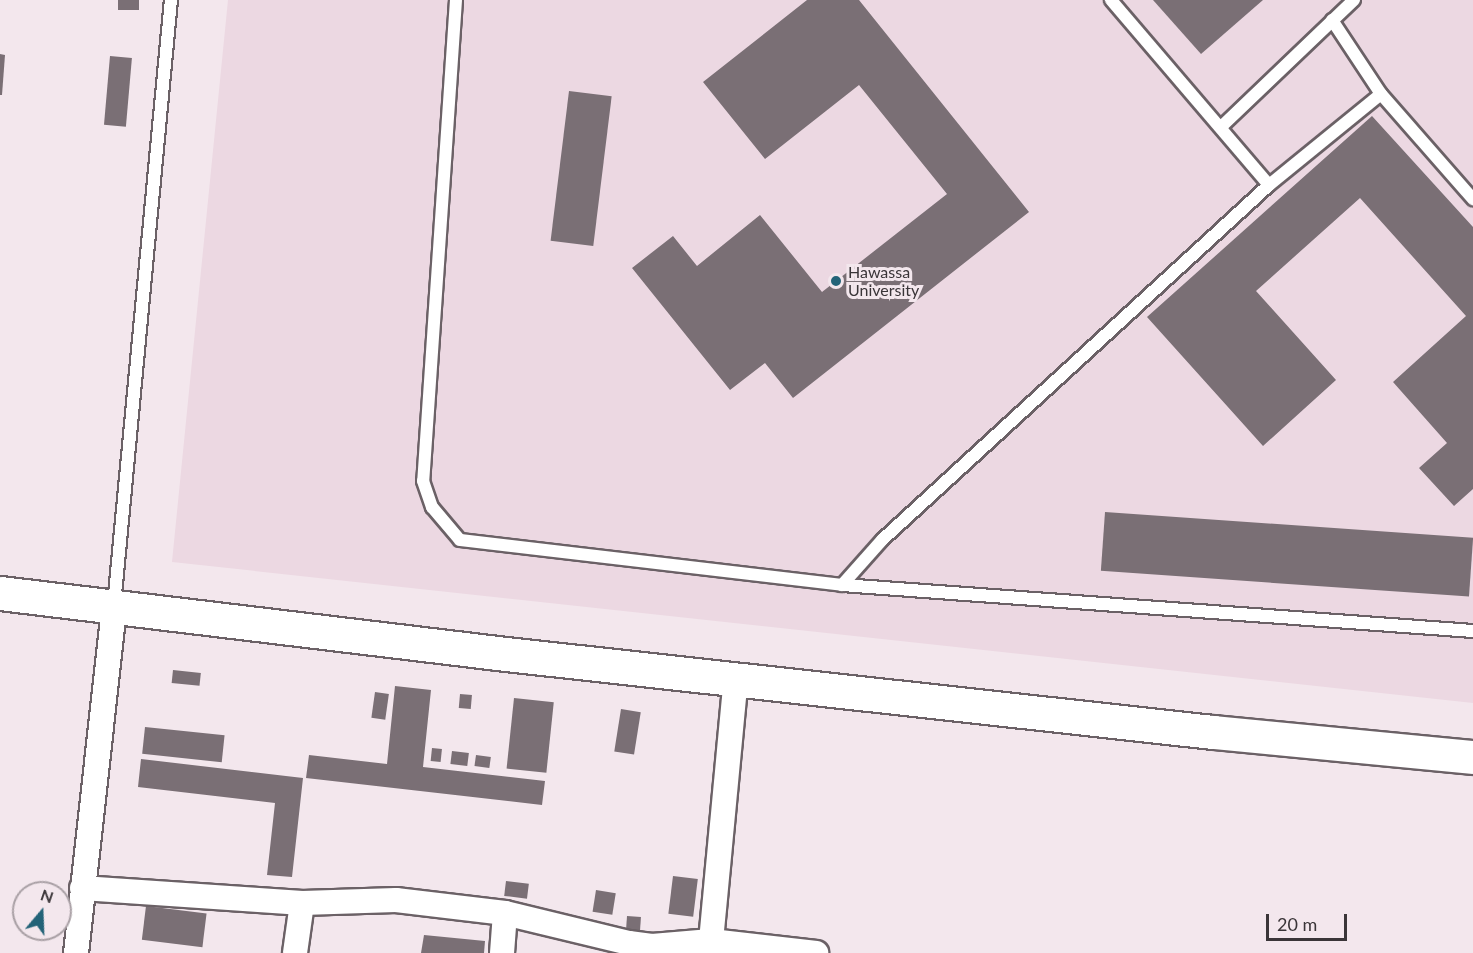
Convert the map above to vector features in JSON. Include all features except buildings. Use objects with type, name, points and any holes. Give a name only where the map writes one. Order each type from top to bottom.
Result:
[{"type":"street","points":[[0,592],[497,653],[736,677],[1213,732],[1473,757]]},
{"type":"street","points":[[76,953],[114,607]]},
{"type":"street","points":[[711,941],[736,677]]},
{"type":"street","points":[[82,888],[302,903],[396,900],[505,913],[629,943],[652,946],[711,941],[816,953]]},
{"type":"street","points":[[295,953],[302,903]]},
{"type":"street","points":[[502,953],[505,913]]},
{"type":"lane","points":[[114,607],[171,0]]},
{"type":"lane","points":[[456,0],[423,482],[432,507],[460,540],[842,585],[1473,631]]},
{"type":"lane","points":[[1111,0],[1269,185]]},
{"type":"lane","points":[[1221,128],[1354,0]]},
{"type":"lane","points":[[1332,20],[1381,94],[1473,199]]},
{"type":"lane","points":[[842,585],[882,540],[1269,185],[1381,94]]},
{"type":"shaded area","name":"Hawassa University","points":[[228,0],[1473,0],[1473,703],[172,562]]},
{"type":"place","name":"Hawassa University","points":[[836,281]]}]
